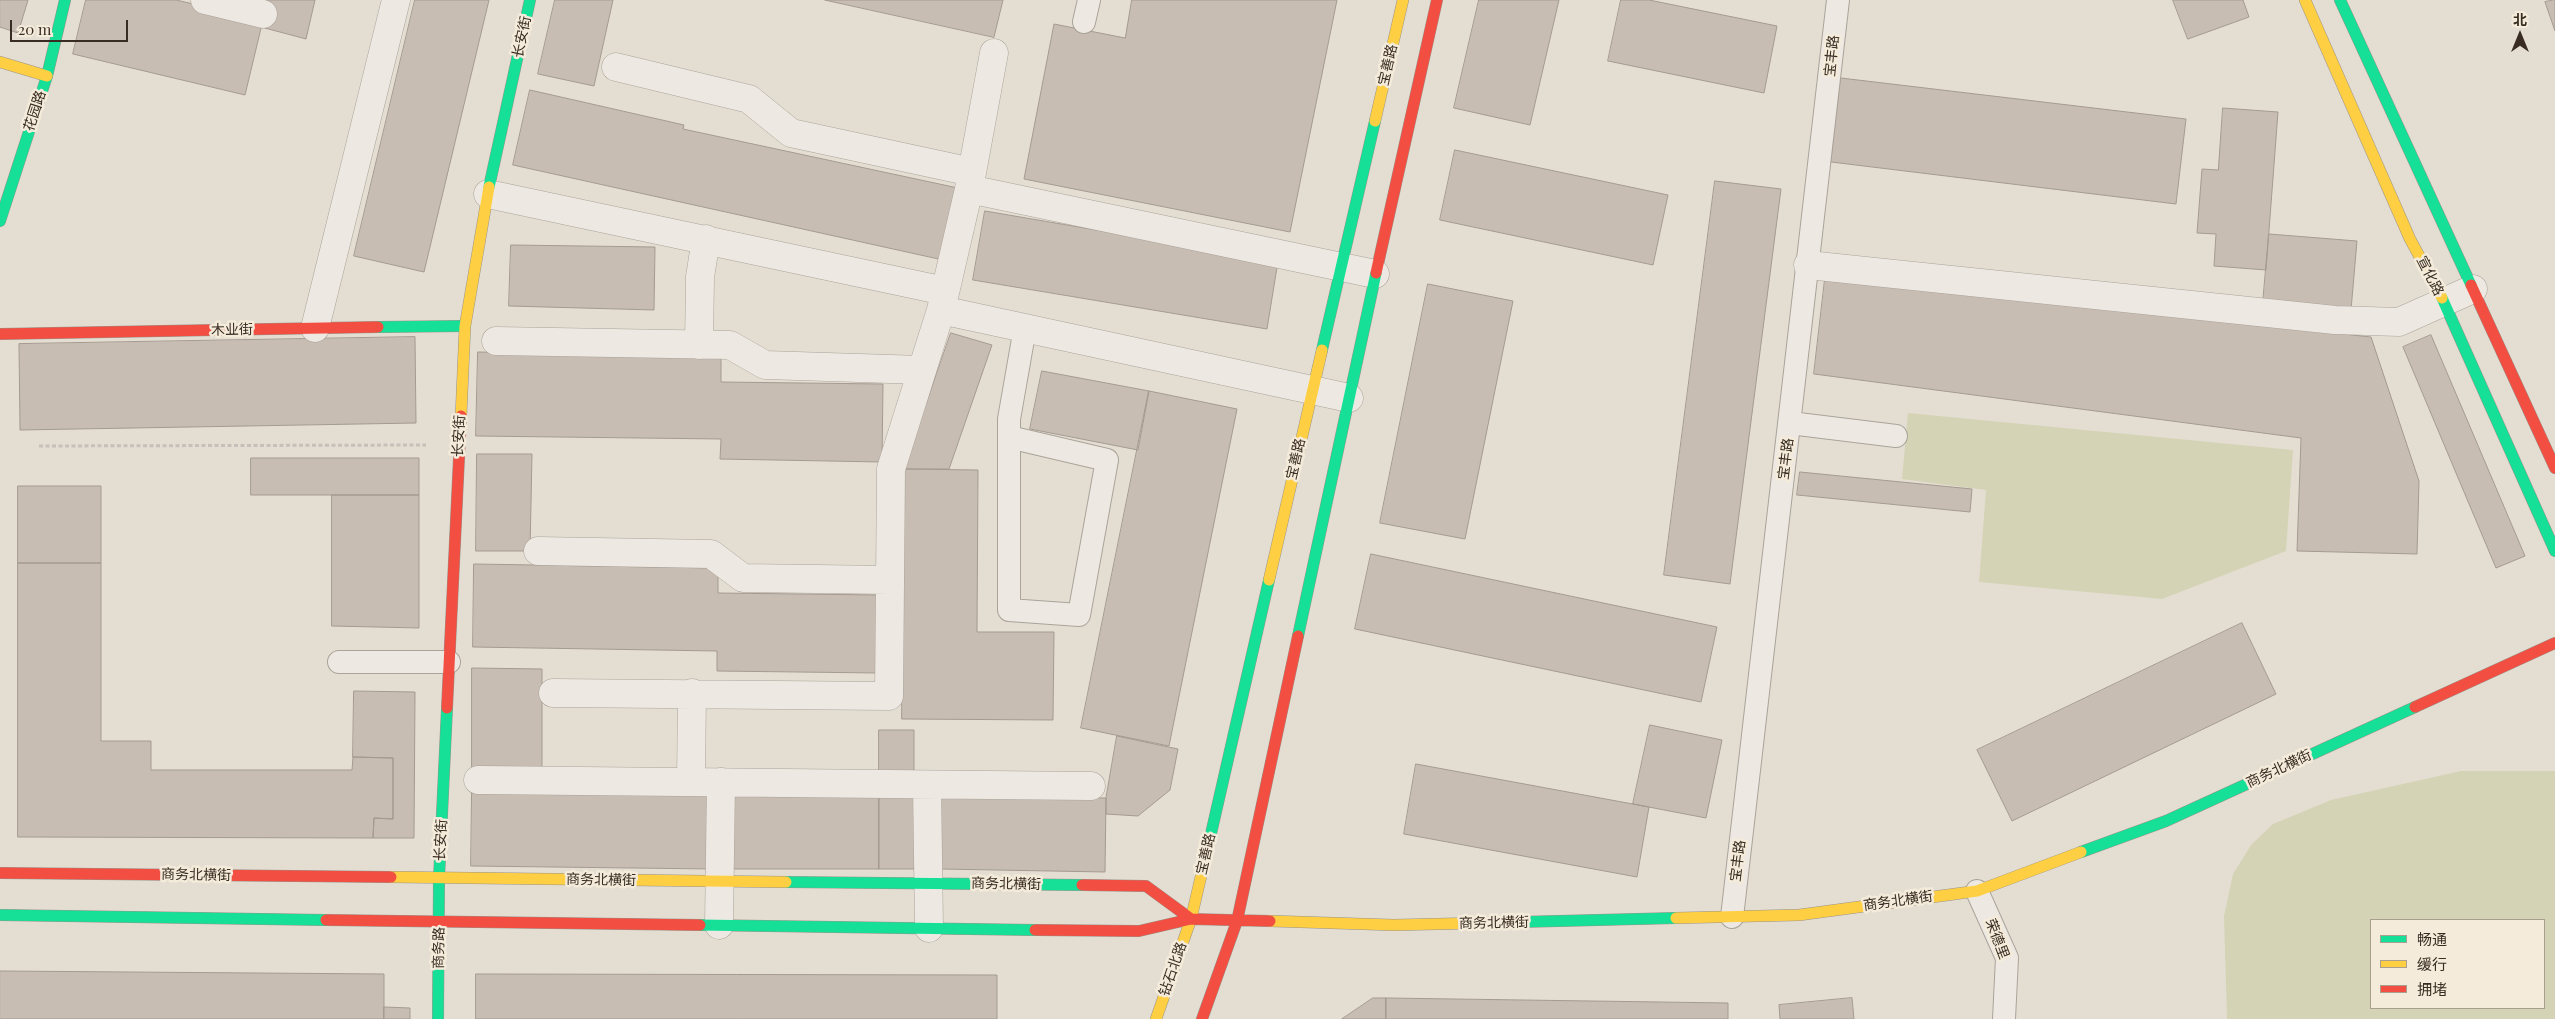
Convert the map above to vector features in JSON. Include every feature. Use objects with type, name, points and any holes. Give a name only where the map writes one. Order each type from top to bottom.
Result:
[{"type":"main road","name":"花园路","points":[[0,221],[47,76],[65,0]]},
{"type":"main road","name":"长安街","points":[[439,878],[465,326],[488,194],[530,0]]},
{"type":"main road","name":"宝善路","points":[[1191,919],[1403,0]]},
{"type":"main road","points":[[1202,1019],[1237,921],[1349,398],[1437,0]]},
{"type":"main road","name":"宣化路","points":[[2304,0],[2410,239],[2444,302],[2555,551]]},
{"type":"main road","points":[[2340,0],[2555,468]]},
{"type":"main road","points":[[0,62],[47,76]]},
{"type":"main road","name":"木业街","points":[[0,334],[465,326]]},
{"type":"main road","name":"商务北横街","points":[[0,915],[1139,930],[1191,919],[1394,925],[1799,915],[1977,891],[2166,821],[2555,643]]},
{"type":"main road","name":"商务北横街","points":[[0,873],[1146,886],[1191,919]]},
{"type":"main road","name":"商务路","points":[[438,1019],[439,878]]},
{"type":"main road","name":"钻石北路","points":[[1156,1019],[1191,919]]},
{"type":"street","points":[[205,0],[264,14]]},
{"type":"street","points":[[315,328],[396,0]]},
{"type":"street","points":[[553,693],[889,696],[891,469],[943,300],[970,180],[994,53]]},
{"type":"street","points":[[616,67],[749,99],[791,133],[970,180],[1376,274]]},
{"type":"street","points":[[488,194],[706,239],[943,300],[1025,328],[1349,398]]},
{"type":"street","points":[[699,345],[700,277],[706,239]]},
{"type":"street","points":[[1808,265],[2336,320],[2399,322],[2473,289]]},
{"type":"street","points":[[496,341],[730,345],[765,365],[922,370]]},
{"type":"street","points":[[538,551],[711,554],[743,578],[890,580]]},
{"type":"street","points":[[691,782],[692,693]]},
{"type":"street","points":[[478,780],[1091,786]]},
{"type":"street","points":[[719,925],[720,782]]},
{"type":"street","points":[[927,785],[929,928]]},
{"type":"lane","points":[[1084,22],[1089,0]]},
{"type":"lane","name":"宝丰路","points":[[1732,917],[1838,0]]},
{"type":"lane","points":[[1009,438],[1107,460],[1079,616],[1009,610],[1009,438],[1009,419],[1025,328]]},
{"type":"lane","points":[[1790,422],[1896,436]]},
{"type":"lane","points":[[340,662],[449,662]]},
{"type":"lane","name":"荣德里","points":[[1977,891],[2007,958],[2004,1019]]},
{"type":"path","points":[[39,446],[459,445]]},
{"type":"green space","points":[[1908,413],[2293,450],[2286,551],[2162,599],[1979,582],[1986,490],[1902,479]]},
{"type":"green space","points":[[2461,771],[2555,771],[2555,1019],[2227,1019],[2224,916],[2233,874],[2251,845],[2273,824],[2331,800]]},
{"type":"building","points":[[0,0],[28,0],[18,33],[0,27]]},
{"type":"building","points":[[86,0],[176,0],[263,20],[245,95],[73,54]]},
{"type":"building","points":[[248,0],[315,0],[306,39],[261,27]]},
{"type":"building","points":[[415,0],[489,0],[424,272],[354,256]]},
{"type":"building","points":[[555,0],[613,0],[594,86],[538,74]]},
{"type":"building","points":[[825,0],[1003,0],[994,37]]},
{"type":"building","points":[[1132,0],[1337,0],[1290,232],[1024,179],[1054,24],[1125,38]]},
{"type":"building","points":[[1479,0],[1559,0],[1530,125],[1454,108]]},
{"type":"building","points":[[1621,0],[1649,0],[1777,26],[1764,93],[1608,61]]},
{"type":"building","points":[[2173,0],[2243,0],[2249,17],[2188,39]]},
{"type":"building","points":[[2555,0],[2555,31],[2545,2]]},
{"type":"building","points":[[1841,78],[2186,119],[2176,204],[1831,162]]},
{"type":"building","points":[[530,90],[684,125],[683,129],[958,188],[943,260],[513,165]]},
{"type":"building","points":[[2223,108],[2278,112],[2266,270],[2214,266],[2216,234],[2197,233],[2202,169],[2218,170]]},
{"type":"building","points":[[1455,150],[1668,195],[1653,265],[1440,220]]},
{"type":"building","points":[[1715,181],[1781,189],[1730,584],[1664,575]]},
{"type":"building","points":[[985,211],[1278,261],[1267,329],[973,280]]},
{"type":"building","points":[[2269,234],[2357,241],[2351,310],[2263,303]]},
{"type":"building","points":[[511,245],[655,247],[654,310],[509,306]]},
{"type":"building","points":[[1825,279],[2371,337],[2419,481],[2417,554],[2297,551],[2301,438],[1814,374]]},
{"type":"building","points":[[1428,284],[1513,301],[1465,539],[1380,523]]},
{"type":"building","points":[[951,333],[992,345],[949,469],[904,469]]},
{"type":"building","points":[[2431,335],[2525,556],[2496,568],[2403,347]]},
{"type":"building","points":[[415,337],[416,423],[20,430],[19,344]]},
{"type":"building","points":[[478,352],[721,357],[721,382],[883,384],[882,462],[720,459],[721,439],[476,436]]},
{"type":"building","points":[[1042,371],[1149,391],[1138,450],[1030,429]]},
{"type":"building","points":[[1149,391],[1237,409],[1169,746],[1081,728]]},
{"type":"building","points":[[477,454],[532,454],[530,551],[476,551]]},
{"type":"building","points":[[251,458],[419,458],[419,495],[251,495]]},
{"type":"building","points":[[904,469],[978,470],[977,632],[1054,632],[1053,720],[902,719]]},
{"type":"building","points":[[1800,472],[1972,489],[1970,512],[1797,495]]},
{"type":"building","points":[[18,486],[101,486],[101,563],[18,563]]},
{"type":"building","points":[[332,495],[419,495],[419,628],[332,626]]},
{"type":"building","points":[[1371,554],[1717,627],[1701,702],[1355,629]]},
{"type":"building","points":[[18,563],[101,563],[101,741],[151,741],[151,770],[352,770],[353,757],[393,758],[393,819],[374,818],[373,838],[18,837]]},
{"type":"building","points":[[474,564],[718,568],[718,593],[879,595],[878,673],[717,671],[717,651],[473,647]]},
{"type":"building","points":[[2242,623],[2276,694],[2012,821],[1977,750]]},
{"type":"building","points":[[472,668],[542,669],[542,768],[472,768]]},
{"type":"building","points":[[354,691],[415,692],[414,838],[373,838],[374,818],[393,819],[393,758],[353,757]]},
{"type":"building","points":[[1650,725],[1722,740],[1706,818],[1633,804]]},
{"type":"building","points":[[879,730],[914,730],[914,780],[879,780]]},
{"type":"building","points":[[1117,736],[1178,749],[1170,790],[1138,816],[1106,814],[1106,798]]},
{"type":"building","points":[[1416,764],[1649,807],[1637,877],[1404,834]]},
{"type":"building","points":[[472,790],[713,793],[712,869],[471,866]]},
{"type":"building","points":[[729,795],[879,796],[879,869],[729,869]]},
{"type":"building","points":[[879,796],[918,796],[918,869],[879,869]]},
{"type":"building","points":[[941,796],[1106,798],[1105,872],[940,869]]},
{"type":"building","points":[[0,971],[384,974],[384,1019],[0,1019]]},
{"type":"building","points":[[476,974],[997,975],[997,1019],[476,1019]]},
{"type":"building","points":[[1373,998],[1386,998],[1386,1019],[1342,1019]]},
{"type":"building","points":[[1386,998],[1728,1003],[1728,1019],[1386,1019]]},
{"type":"building","points":[[1852,998],[1854,1019],[1780,1019],[1779,1005]]},
{"type":"building","points":[[384,1007],[410,1008],[410,1019],[384,1019]]},
{"type":"traffic: fast","points":[[0,221],[47,76],[65,0]]},
{"type":"traffic: fast","points":[[489,187],[530,0]]},
{"type":"traffic: fast","points":[[2340,0],[2471,285]]},
{"type":"traffic: fast","points":[[1322,350],[1375,121]]},
{"type":"traffic: fast","points":[[1298,636],[1376,273]]},
{"type":"traffic: fast","points":[[2442,298],[2555,551]]},
{"type":"traffic: fast","points":[[378,327],[465,326]]},
{"type":"traffic: fast","points":[[1210,838],[1269,580]]},
{"type":"traffic: fast","points":[[2081,852],[2166,821],[2415,707]]},
{"type":"traffic: fast","points":[[438,1019],[439,878],[447,708]]},
{"type":"traffic: fast","points":[[786,882],[1082,885]]},
{"type":"traffic: fast","points":[[0,915],[326,920]]},
{"type":"traffic: fast","points":[[1480,923],[1676,918]]},
{"type":"traffic: fast","points":[[700,925],[1035,930]]},
{"type":"traffic: slow","points":[[1375,121],[1403,0]]},
{"type":"traffic: slow","points":[[2305,0],[2410,239],[2442,298]]},
{"type":"traffic: slow","points":[[0,62],[47,76]]},
{"type":"traffic: slow","points":[[461,416],[465,326],[489,187]]},
{"type":"traffic: slow","points":[[1269,580],[1322,350]]},
{"type":"traffic: slow","points":[[1156,1019],[1191,919],[1210,838]]},
{"type":"traffic: slow","points":[[1676,918],[1799,915],[1977,891],[2081,852]]},
{"type":"traffic: slow","points":[[391,877],[786,882]]},
{"type":"traffic: slow","points":[[1270,921],[1394,925],[1480,923]]},
{"type":"traffic: jam","points":[[1376,273],[1437,0]]},
{"type":"traffic: jam","points":[[2471,285],[2555,468]]},
{"type":"traffic: jam","points":[[0,334],[378,327]]},
{"type":"traffic: jam","points":[[447,708],[461,416]]},
{"type":"traffic: jam","points":[[1202,1019],[1237,921],[1298,636]]},
{"type":"traffic: jam","points":[[2415,707],[2555,643]]},
{"type":"traffic: jam","points":[[0,873],[391,877]]},
{"type":"traffic: jam","points":[[1082,885],[1146,886],[1191,919]]},
{"type":"traffic: jam","points":[[1035,930],[1139,931],[1191,919],[1270,921]]},
{"type":"traffic: jam","points":[[326,920],[700,925]]}]
